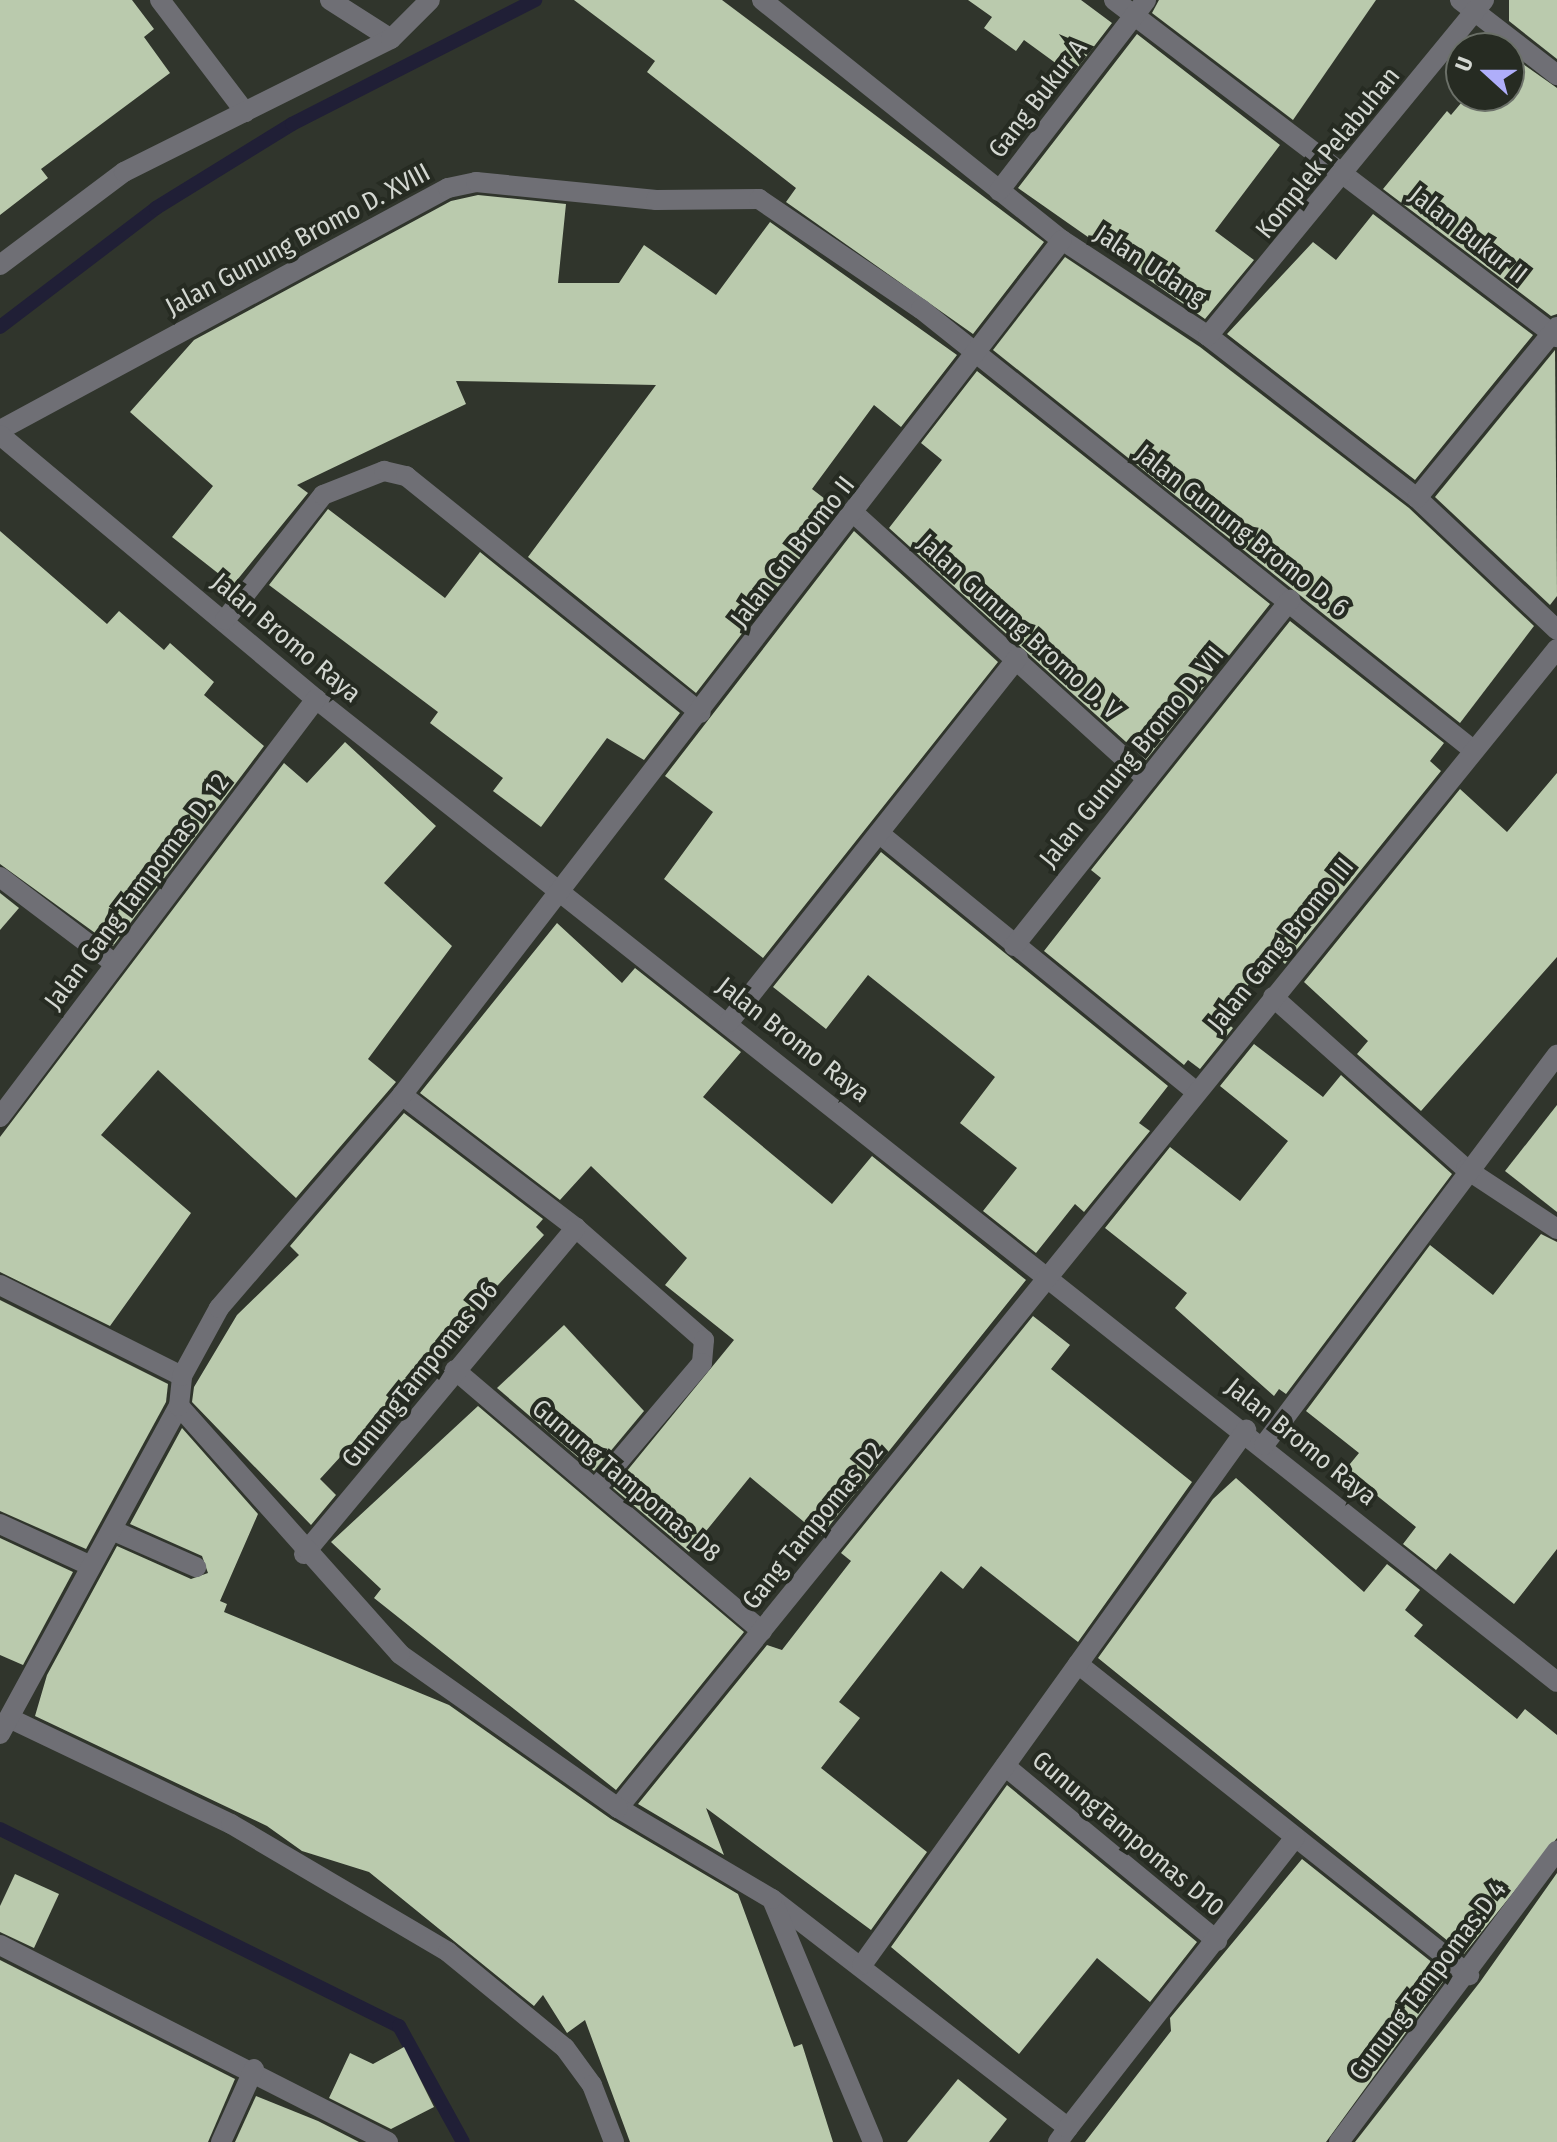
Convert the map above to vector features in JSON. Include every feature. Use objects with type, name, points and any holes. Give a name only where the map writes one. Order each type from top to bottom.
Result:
[{"type":"street","points":[[160,0],[245,112]]},
{"type":"street","points":[[330,0],[391,39]]},
{"type":"street","points":[[0,265],[124,172],[391,39],[430,0]]},
{"type":"street","name":"Jalan Udang","points":[[762,0],[1062,240],[1208,336],[1417,498],[1557,630]]},
{"type":"street","name":"Jalan Bukur II","points":[[1114,0],[1140,8],[1347,174],[1555,332]]},
{"type":"street","points":[[1473,4],[1557,75]]},
{"type":"street","name":"Komplek Pelabuhan","points":[[1208,336],[1347,174],[1473,4]]},
{"type":"street","name":"Gang Bukur A","points":[[999,191],[1140,8]]},
{"type":"street","name":"Jalan Gunung Bromo D. XVIII","points":[[0,432],[448,188],[476,182],[656,200],[759,199],[975,356]]},
{"type":"street","name":"Jalan Gn Bromo II","points":[[182,1376],[219,1308],[402,1095],[856,515],[1062,240]]},
{"type":"street","points":[[1417,498],[1555,332]]},
{"type":"street","name":"Jalan Gunung Bromo D. 6","points":[[975,356],[1290,600],[1473,750]]},
{"type":"street","name":"Jalan Bromo Raya","points":[[0,432],[316,699],[1246,1430],[1557,1682]]},
{"type":"street","points":[[225,620],[323,495],[384,471],[406,476],[701,713]]},
{"type":"street","name":"Jalan Gunung Bromo D. V","points":[[856,515],[1018,658],[1147,779]]},
{"type":"street","name":"Jalan Gunung Bromo D. VII","points":[[1014,946],[1290,600]]},
{"type":"street","name":"Jalan Gang Bromo III","points":[[1047,1275],[1557,649]]},
{"type":"street","points":[[729,1022],[1018,658]]},
{"type":"street","name":"Jalan Gang Tampomas D. 12","points":[[0,1117],[316,699]]},
{"type":"street","points":[[880,834],[1195,1091]]},
{"type":"street","points":[[0,877],[115,964]]},
{"type":"street","points":[[1273,997],[1466,1169],[1557,1229]]},
{"type":"street","points":[[1264,1445],[1466,1169],[1557,1055]]},
{"type":"street","points":[[402,1095],[576,1228],[697,1329],[707,1349],[595,1489]]},
{"type":"street","name":"GunungTampomas D6","points":[[304,1554],[576,1228]]},
{"type":"street","name":"Gang Tampomas D2","points":[[618,1808],[1047,1275]]},
{"type":"street","points":[[0,1285],[182,1376],[179,1406],[4,1726],[231,1824],[448,1952],[565,2048],[592,2085],[614,2142]]},
{"type":"street","name":"Gunung Tampomas D8","points":[[455,1370],[762,1631]]},
{"type":"street","points":[[179,1406],[304,1554],[400,1654],[618,1808],[772,1899],[862,1965],[1063,2135],[1295,1837]]},
{"type":"street","points":[[862,1965],[1246,1430]]},
{"type":"street","points":[[0,1524],[91,1566]]},
{"type":"street","points":[[112,1530],[196,1567]]},
{"type":"street","points":[[1078,1664],[1469,1975]]},
{"type":"street","name":"GunungTampomas D10","points":[[1005,1766],[1217,1941]]},
{"type":"street","name":"Gunung Tampomas.D 4","points":[[1339,2142],[1469,1975],[1557,1851]]},
{"type":"street","points":[[772,1899],[873,2142]]},
{"type":"street","points":[[0,1945],[254,2069],[388,2142]]},
{"type":"street","points":[[221,2142],[254,2069]]},
{"type":"building","points":[[0,0],[132,0],[154,29],[144,37],[170,73],[41,169],[48,178],[0,215]]},
{"type":"building","points":[[574,0],[722,0],[1044,242],[973,334],[786,202],[796,188],[647,72],[655,61]]},
{"type":"building","points":[[968,0],[1081,0],[1112,23],[1072,75],[1024,40],[1016,51],[984,28],[992,17]]},
{"type":"building","points":[[1159,0],[1376,0],[1293,120],[1152,13]]},
{"type":"building","points":[[1509,0],[1557,0],[1557,59],[1525,32],[1509,21]]},
{"type":"building","points":[[1137,34],[1280,145],[1215,231],[1254,260],[1205,319],[1018,188]]},
{"type":"building","points":[[1525,65],[1557,88],[1557,314],[1551,316],[1383,189],[1446,112],[1451,115],[1454,112],[1525,112]]},
{"type":"building","points":[[478,195],[566,204],[558,283],[619,283],[644,245],[716,295],[770,222],[957,355],[901,427],[874,405],[812,489],[838,509],[696,693],[528,557],[656,385],[456,381],[466,404],[297,485],[308,493],[233,585],[172,537],[213,486],[130,412],[194,340],[451,201]]},
{"type":"building","points":[[1373,214],[1533,335],[1415,480],[1227,334],[1313,242],[1336,260]]},
{"type":"building","points":[[1065,257],[1200,347],[1409,508],[1534,626],[1460,723],[993,350]]},
{"type":"building","points":[[1555,350],[1557,596],[1550,605],[1435,497]]},
{"type":"building","points":[[977,371],[1270,604],[1146,760],[889,528],[942,460],[921,443]]},
{"type":"building","points":[[328,509],[445,598],[480,552],[680,713],[644,760],[607,738],[541,827],[493,791],[503,778],[430,723],[438,712],[269,585]]},
{"type":"building","points":[[0,531],[107,624],[119,611],[164,650],[170,643],[214,682],[204,695],[264,746],[113,946],[0,864]]},
{"type":"building","points":[[854,531],[998,662],[763,958],[664,879],[713,812],[665,776]]},
{"type":"building","points":[[1290,621],[1444,743],[1430,761],[1441,771],[1285,964],[1273,953],[1222,1019],[1233,1028],[1200,1069],[1188,1060],[1184,1065],[1044,951],[1101,878],[1091,870]]},
{"type":"building","points":[[345,742],[436,826],[384,883],[452,946],[368,1059],[396,1082],[296,1198],[158,1070],[101,1135],[191,1213],[110,1326],[0,1272],[0,1137],[284,763],[307,783]]},
{"type":"building","points":[[1557,773],[1557,957],[1421,1111],[1357,1054],[1368,1041],[1304,982],[1460,789],[1507,832]]},
{"type":"building","points":[[881,852],[1168,1086],[1139,1123],[1150,1131],[1084,1212],[1075,1204],[1036,1253],[983,1211],[1017,1168],[960,1123],[995,1077],[868,975],[826,1029],[773,987]]},
{"type":"building","points":[[0,893],[19,908],[0,930]]},
{"type":"building","points":[[557,923],[622,983],[635,968],[741,1052],[703,1097],[832,1204],[872,1156],[1026,1280],[821,1536],[750,1477],[689,1552],[613,1488],[734,1340],[665,1285],[687,1258],[591,1166],[560,1200],[420,1093]]},
{"type":"building","points":[[1254,1044],[1323,1097],[1341,1075],[1452,1174],[1286,1394],[1279,1389],[1274,1396],[1175,1308],[1187,1293],[1105,1228],[1170,1147],[1240,1201],[1288,1141],[1220,1086]]},
{"type":"building","points":[[1557,1105],[1557,1212],[1505,1171]]},
{"type":"building","points":[[404,1113],[543,1219],[536,1227],[544,1235],[320,1479],[336,1495],[311,1525],[192,1402],[194,1387],[237,1315],[299,1255],[290,1246]]},
{"type":"building","points":[[1541,1234],[1557,1242],[1557,1549],[1514,1604],[1450,1553],[1436,1570],[1403,1544],[1416,1527],[1345,1470],[1359,1453],[1306,1411],[1430,1245],[1493,1295]]},
{"type":"building","points":[[0,1300],[168,1384],[166,1402],[86,1549],[0,1511]]},
{"type":"building","points":[[1033,1316],[1070,1345],[1051,1369],[1192,1482],[1078,1642],[981,1566],[963,1589],[941,1571],[839,1702],[860,1718],[821,1768],[927,1852],[871,1930],[706,1808],[724,1855],[638,1804],[767,1645],[782,1650],[851,1561],[841,1553]]},
{"type":"building","points":[[564,1325],[644,1411],[594,1471],[497,1388]]},
{"type":"building","points":[[478,1406],[744,1632],[616,1790],[374,1598],[381,1589],[331,1542]]},
{"type":"building","points":[[182,1428],[258,1514],[220,1601],[227,1604],[224,1612],[449,1705],[611,1819],[738,1894],[794,2047],[802,2044],[833,2142],[630,2142],[585,2020],[567,2033],[543,1995],[534,2006],[369,1872],[302,1851],[267,1826],[35,1716],[47,1675],[117,1546],[191,1579],[208,1573],[202,1556],[130,1524]]},
{"type":"building","points":[[1236,1478],[1364,1592],[1387,1564],[1420,1590],[1405,1610],[1423,1625],[1414,1636],[1517,1719],[1525,1709],[1557,1735],[1557,1838],[1464,1954],[1098,1658],[1213,1499]]},
{"type":"building","points":[[0,1538],[73,1572],[23,1665],[0,1655]]},
{"type":"building","points":[[1007,1785],[1197,1942],[1150,2002],[1097,1958],[1019,2054],[891,1947]]},
{"type":"building","points":[[1302,1859],[1448,1975],[1326,2142],[1085,2142],[1171,2031],[1170,2018]]},
{"type":"building","points":[[1557,1873],[1557,2142],[1355,2142],[1480,1982]]},
{"type":"building","points":[[15,1874],[59,1894],[34,1948],[0,1932],[0,1906]]},
{"type":"building","points":[[0,1960],[235,2079],[208,2142],[0,2142]]},
{"type":"building","points":[[404,2047],[434,2107],[391,2129],[329,2098],[350,2053],[373,2064]]},
{"type":"building","points":[[958,2079],[1007,2119],[989,2142],[907,2142]]},
{"type":"building","points":[[256,2096],[318,2121],[359,2142],[235,2142]]},
{"type":"waterway","points":[[0,327],[156,208],[292,124],[535,0]]},
{"type":"waterway","points":[[0,1829],[399,2026],[463,2142]]}]
